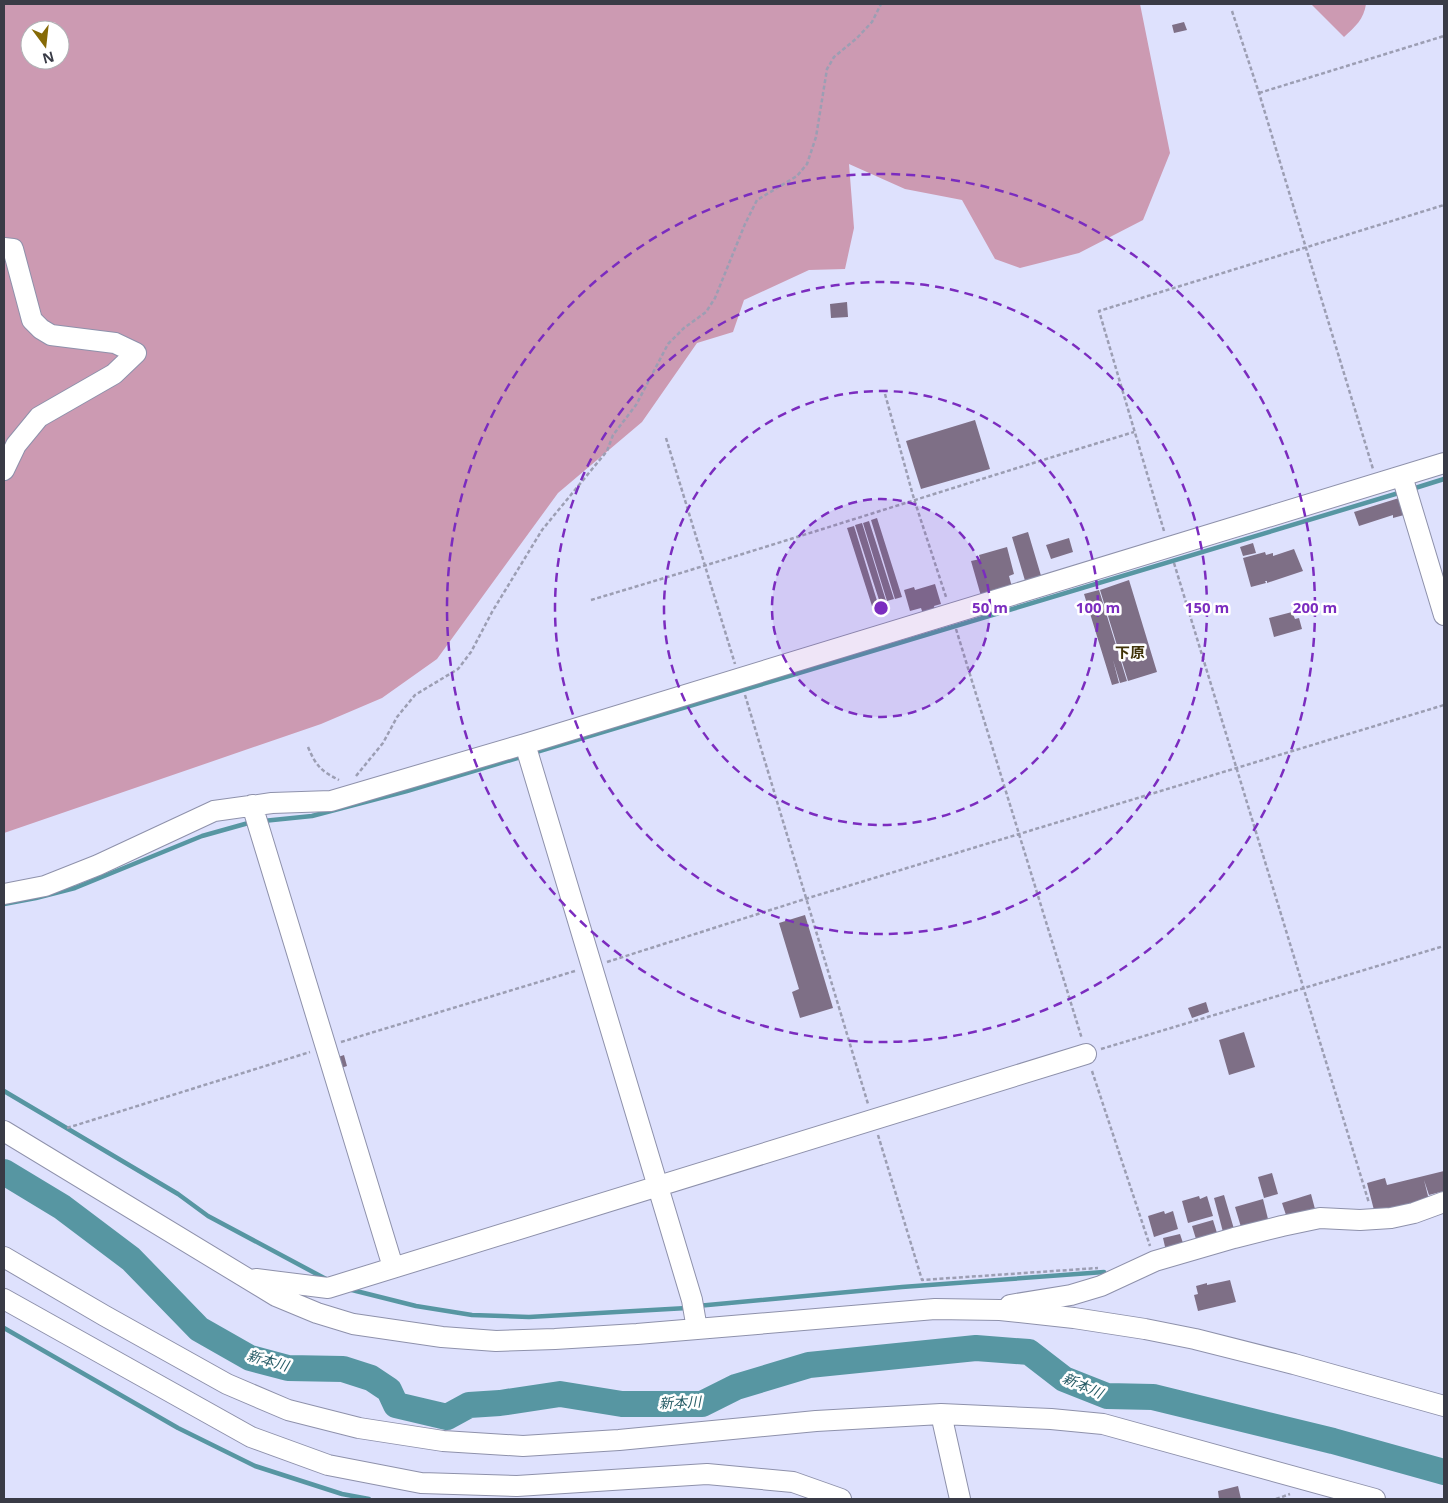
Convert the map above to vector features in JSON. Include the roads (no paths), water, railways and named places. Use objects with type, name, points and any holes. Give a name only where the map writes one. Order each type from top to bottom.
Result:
[{"type":"street","points":[[4,248],[13,250],[32,320],[41,329],[51,335],[115,343],[136,353],[114,374],[39,417],[16,445],[4,470]]},
{"type":"street","points":[[4,894],[45,886],[98,865],[214,811],[252,805],[331,800],[352,789],[525,744],[1444,463]]},
{"type":"street","points":[[1402,476],[1444,615]]},
{"type":"street","points":[[525,744],[692,1300],[697,1329]]},
{"type":"street","points":[[252,805],[393,1267]]},
{"type":"street","points":[[244,1277],[328,1288],[1086,1054]]},
{"type":"street","points":[[4,1131],[276,1296],[317,1313],[353,1324],[442,1337],[496,1341],[555,1339],[697,1329],[935,1309],[1000,1310],[1145,1329],[1187,1338],[1294,1364],[1444,1406]]},
{"type":"street","points":[[1000,1310],[1007,1305],[1071,1295],[1100,1286],[1155,1261],[1234,1238],[1320,1218],[1391,1218],[1414,1213],[1444,1202]]},
{"type":"street","points":[[4,1257],[227,1384],[288,1410],[359,1428],[398,1435],[442,1441],[523,1446],[619,1440],[808,1422],[941,1414],[986,1415],[1103,1424],[1374,1499]]},
{"type":"street","points":[[4,1299],[251,1437],[328,1465],[421,1483],[517,1486],[707,1474],[793,1482],[841,1499]]},
{"type":"street","points":[[941,1414],[960,1499]]},
{"type":"waterway","points":[[1412,489],[1444,479]]},
{"type":"waterway","points":[[533,753],[1402,492]]},
{"type":"waterway","points":[[263,821],[312,816],[407,791],[524,756]]},
{"type":"waterway","points":[[4,904],[75,888],[202,836],[252,822]]},
{"type":"waterway","points":[[4,1091],[178,1194],[208,1216],[326,1279]]},
{"type":"waterway","name":"新本川","points":[[4,1172],[62,1207],[131,1259],[199,1329],[250,1358],[288,1368],[343,1369],[371,1378],[389,1390],[396,1405],[447,1417],[469,1405],[500,1403],[560,1394],[622,1404],[702,1404],[736,1387],[809,1365],[976,1348],[1029,1352],[1064,1379],[1107,1396],[1153,1397],[1333,1441],[1444,1472]]},
{"type":"waterway","points":[[697,1306],[902,1287],[1104,1272]]},
{"type":"waterway","points":[[348,1289],[416,1306],[472,1315],[529,1317],[687,1308]]},
{"type":"waterway","points":[[4,1328],[178,1428],[255,1466],[342,1494],[369,1499]]},
{"type":"district","name":"下原","points":[[1130,652]]}]
